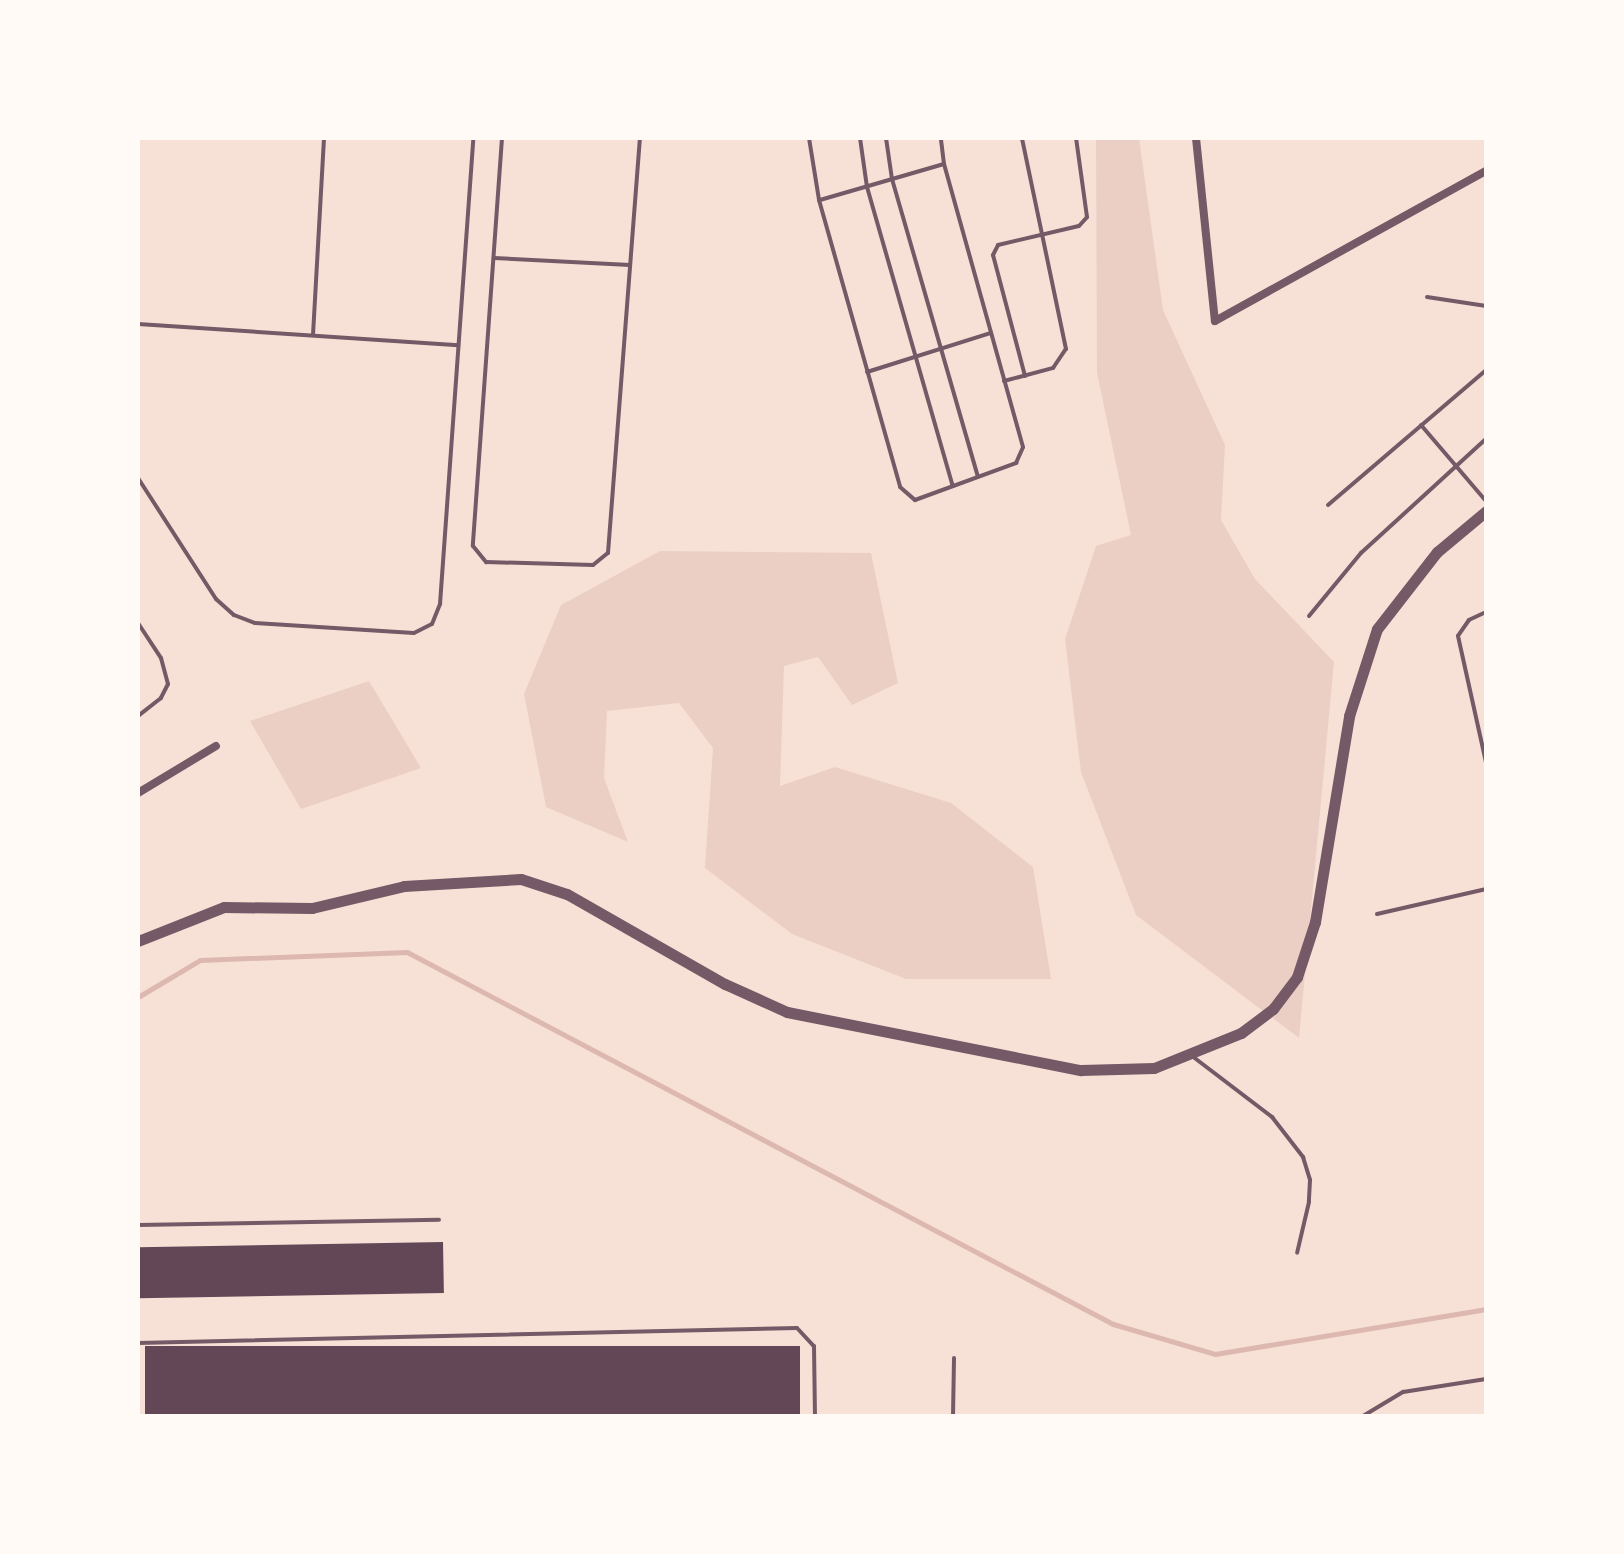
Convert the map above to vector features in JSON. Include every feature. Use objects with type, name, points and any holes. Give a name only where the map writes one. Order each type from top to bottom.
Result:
[{"type":"street","points":[[1196,138],[1215,321],[1486,171]]},
{"type":"street","points":[[138,941],[224,907],[312,908],[404,886],[521,879],[567,894],[735,990],[787,1012],[1100,1072],[1145,1070],[1190,1055],[1258,1022],[1297,977],[1315,922],[1349,716],[1377,629],[1437,552],[1486,511]]},
{"type":"street","points":[[138,793],[216,746]]},
{"type":"lane","points":[[313,335],[324,138]]},
{"type":"lane","points":[[138,478],[216,599],[234,615],[255,623],[414,633],[432,624],[440,604],[473,138]]},
{"type":"lane","points":[[502,138],[473,546],[486,562],[593,565],[608,553],[640,138]]},
{"type":"lane","points":[[809,138],[819,200],[900,487],[915,500],[1016,463],[1023,447],[944,164],[941,138]]},
{"type":"lane","points":[[860,138],[867,187],[953,486]]},
{"type":"lane","points":[[886,138],[892,179],[978,477]]},
{"type":"lane","points":[[1004,381],[1053,368],[1066,349],[1022,138]]},
{"type":"lane","points":[[1025,376],[993,255],[998,245],[1079,226],[1087,217],[1076,138]]},
{"type":"lane","points":[[819,200],[944,164]]},
{"type":"lane","points":[[494,258],[630,265]]},
{"type":"lane","points":[[1427,297],[1486,306]]},
{"type":"lane","points":[[138,324],[458,345]]},
{"type":"lane","points":[[867,372],[991,333]]},
{"type":"lane","points":[[1328,505],[1486,370]]},
{"type":"lane","points":[[1421,425],[1486,501]]},
{"type":"lane","points":[[1309,616],[1361,553],[1486,439]]},
{"type":"lane","points":[[1486,612],[1469,620],[1458,636],[1486,762]]},
{"type":"lane","points":[[138,623],[161,658],[168,684],[161,698],[138,716]]},
{"type":"lane","points":[[1377,914],[1486,889]]},
{"type":"lane","points":[[1190,1055],[1272,1117],[1303,1157],[1309,1202],[1297,1253]]},
{"type":"lane","points":[[138,1225],[439,1220]]},
{"type":"lane","points":[[138,1343],[797,1328],[814,1346],[815,1416]]},
{"type":"lane","points":[[953,1416],[954,1358]]},
{"type":"lane","points":[[1363,1416],[1403,1392],[1486,1379]]},
{"type":"shaded area","points":[[1096,138],[1139,138],[1163,310],[1225,445],[1221,520],[1255,579],[1334,662],[1299,1038],[1136,915],[1081,772],[1065,639],[1096,546],[1131,535],[1097,373]]},
{"type":"shaded area","points":[[660,551],[871,553],[898,683],[852,705],[818,657],[784,666],[780,786],[835,767],[951,803],[1033,867],[1051,979],[906,979],[792,934],[705,868],[713,748],[679,703],[607,711],[604,778],[628,842],[546,807],[524,694],[561,605]]},
{"type":"shaded area","points":[[369,681],[421,768],[301,809],[250,721]]},
{"type":"building","points":[[443,1242],[444,1293],[139,1298],[138,1247]]},
{"type":"building","points":[[145,1346],[800,1346],[800,1416],[145,1416]]},
{"type":"waterway","points":[[138,997],[200,960],[407,952],[1113,1324],[1215,1354],[1486,1309]]}]
